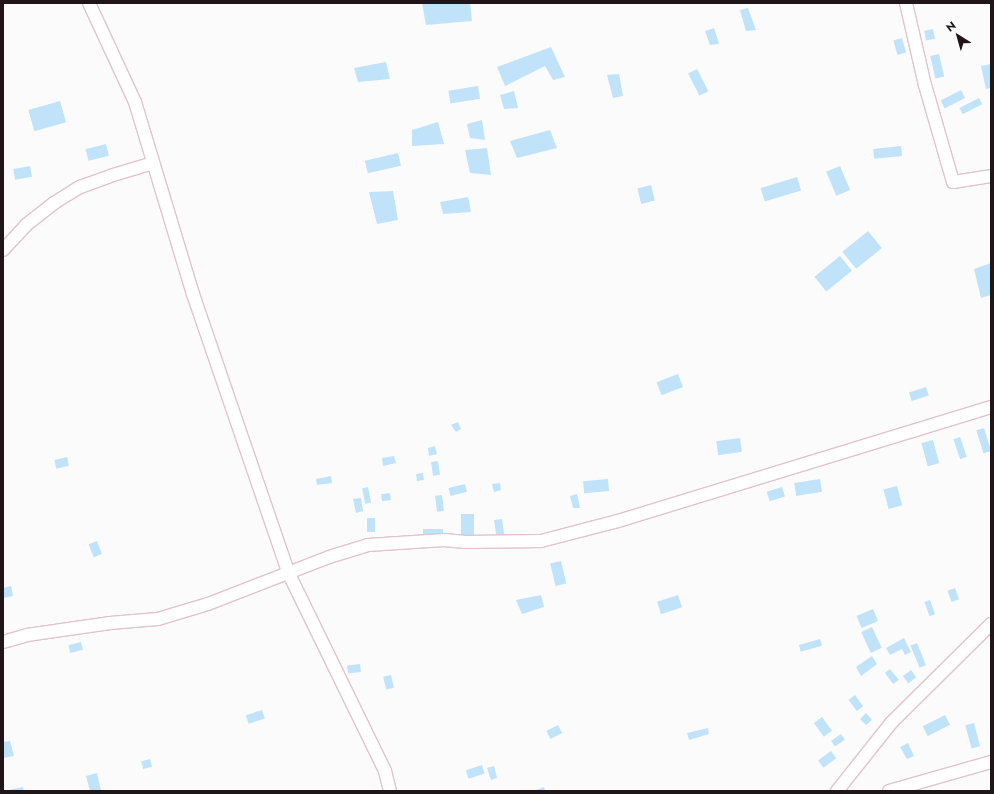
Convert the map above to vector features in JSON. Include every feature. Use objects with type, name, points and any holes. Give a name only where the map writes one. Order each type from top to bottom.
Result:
[{"type":"street","points":[[89,3],[135,102],[193,294],[288,572],[385,771],[390,791]]},
{"type":"street","points":[[906,3],[925,85],[953,182],[991,176]]},
{"type":"street","points":[[3,250],[26,225],[54,203],[80,187],[153,163]]},
{"type":"street","points":[[3,642],[27,635],[110,623],[158,619],[208,604],[288,572],[368,545],[444,540],[466,542],[540,541],[618,521],[991,407]]},
{"type":"street","points":[[837,791],[892,723],[991,624]]},
{"type":"street","points":[[889,791],[991,762]]},
{"type":"building","points":[[422,3],[470,3],[472,21],[426,25]]},
{"type":"building","points":[[748,8],[756,30],[746,31],[740,10]]},
{"type":"building","points":[[714,28],[719,44],[710,45],[705,31]]},
{"type":"building","points":[[933,29],[935,39],[926,41],[924,31]]},
{"type":"building","points":[[902,38],[906,52],[897,55],[893,40]]},
{"type":"building","points":[[551,47],[565,77],[553,80],[545,66],[505,86],[497,67]]},
{"type":"building","points":[[939,54],[944,76],[935,78],[930,56]]},
{"type":"building","points":[[386,62],[390,79],[358,82],[354,68]]},
{"type":"building","points":[[991,64],[991,88],[986,89],[981,66]]},
{"type":"building","points":[[697,69],[708,91],[699,96],[688,74]]},
{"type":"building","points":[[619,74],[623,96],[613,98],[607,75]]},
{"type":"building","points":[[478,86],[480,99],[450,104],[448,91]]},
{"type":"building","points":[[961,90],[965,98],[945,108],[941,100]]},
{"type":"building","points":[[514,91],[518,108],[504,109],[500,95]]},
{"type":"building","points":[[979,98],[982,104],[963,114],[959,108]]},
{"type":"building","points":[[60,101],[66,122],[34,131],[28,110]]},
{"type":"building","points":[[482,120],[485,140],[470,138],[467,124]]},
{"type":"building","points":[[438,122],[444,144],[412,146],[412,130]]},
{"type":"building","points":[[550,130],[557,148],[517,158],[510,141]]},
{"type":"building","points":[[106,144],[109,156],[89,161],[86,149]]},
{"type":"building","points":[[901,146],[902,156],[874,159],[873,149]]},
{"type":"building","points":[[487,148],[491,175],[470,173],[465,150]]},
{"type":"building","points":[[398,153],[401,166],[368,173],[365,161]]},
{"type":"building","points":[[30,166],[32,177],[15,180],[13,169]]},
{"type":"building","points":[[840,166],[850,190],[836,196],[826,172]]},
{"type":"building","points":[[797,177],[801,190],[765,201],[761,188]]},
{"type":"building","points":[[651,185],[655,201],[641,204],[637,188]]},
{"type":"building","points":[[393,191],[398,220],[377,224],[369,192]]},
{"type":"building","points":[[468,197],[471,212],[443,214],[440,202]]},
{"type":"building","points":[[868,231],[882,248],[856,269],[842,252]]},
{"type":"building","points":[[840,256],[852,271],[826,292],[814,277]]},
{"type":"building","points":[[991,263],[991,295],[981,298],[974,269]]},
{"type":"building","points":[[678,374],[683,387],[662,395],[657,382]]},
{"type":"building","points":[[926,387],[929,396],[912,401],[909,393]]},
{"type":"building","points":[[458,422],[461,429],[456,432],[451,425]]},
{"type":"building","points":[[984,428],[991,451],[983,453],[976,430]]},
{"type":"building","points":[[960,437],[967,457],[960,459],[953,439]]},
{"type":"building","points":[[740,438],[742,452],[718,455],[716,441]]},
{"type":"building","points":[[933,440],[939,463],[928,466],[921,443]]},
{"type":"building","points":[[435,446],[437,454],[429,456],[428,448]]},
{"type":"building","points":[[394,456],[396,463],[383,466],[382,458]]},
{"type":"building","points":[[67,457],[69,466],[56,469],[54,460]]},
{"type":"building","points":[[438,461],[440,475],[433,476],[431,462]]},
{"type":"building","points":[[423,473],[424,480],[417,481],[416,474]]},
{"type":"building","points":[[331,476],[332,483],[317,485],[316,479]]},
{"type":"building","points":[[608,479],[609,491],[584,493],[583,481]]},
{"type":"building","points":[[820,479],[822,492],[796,496],[794,483]]},
{"type":"building","points":[[500,483],[501,490],[494,492],[492,484]]},
{"type":"building","points":[[465,484],[467,492],[450,496],[449,488]]},
{"type":"building","points":[[897,486],[902,505],[889,509],[883,490]]},
{"type":"building","points":[[368,487],[371,503],[365,504],[362,488]]},
{"type":"building","points":[[782,487],[785,497],[770,501],[767,492]]},
{"type":"building","points":[[390,493],[391,500],[382,501],[381,494]]},
{"type":"building","points":[[577,494],[580,508],[573,508],[570,496]]},
{"type":"building","points":[[442,495],[444,511],[437,512],[435,496]]},
{"type":"building","points":[[361,498],[363,511],[356,513],[353,499]]},
{"type":"building","points":[[461,514],[474,514],[474,535],[461,535]]},
{"type":"building","points":[[367,518],[375,518],[375,532],[367,532]]},
{"type":"building","points":[[502,519],[504,534],[496,535],[494,520]]},
{"type":"building","points":[[423,529],[443,529],[443,536],[423,536]]},
{"type":"building","points":[[97,541],[102,554],[94,557],[89,544]]},
{"type":"building","points":[[561,561],[566,583],[555,586],[550,563]]},
{"type":"building","points":[[11,586],[13,596],[3,598],[3,588]]},
{"type":"building","points":[[955,588],[959,599],[952,602],[947,591]]},
{"type":"building","points":[[541,595],[544,607],[522,614],[516,600]]},
{"type":"building","points":[[678,595],[682,607],[661,614],[657,602]]},
{"type":"building","points":[[930,600],[935,614],[929,616],[924,602]]},
{"type":"building","points":[[873,609],[878,621],[862,628],[856,616]]},
{"type":"building","points":[[872,627],[882,648],[871,653],[861,632]]},
{"type":"building","points":[[904,638],[911,652],[905,655],[902,649],[890,655],[886,648]]},
{"type":"building","points":[[820,639],[822,646],[801,652],[799,645]]},
{"type":"building","points":[[81,642],[83,650],[70,653],[68,645]]},
{"type":"building","points":[[917,643],[926,665],[920,668],[911,646]]},
{"type":"building","points":[[872,656],[877,664],[861,676],[856,667]]},
{"type":"building","points":[[360,664],[361,672],[348,674],[347,666]]},
{"type":"building","points":[[890,669],[899,680],[893,684],[885,673]]},
{"type":"building","points":[[911,670],[916,677],[908,683],[903,676]]},
{"type":"building","points":[[391,675],[394,688],[386,689],[383,677]]},
{"type":"building","points":[[855,695],[863,706],[857,711],[849,700]]},
{"type":"building","points":[[262,710],[265,719],[249,724],[246,715]]},
{"type":"building","points":[[866,713],[872,720],[866,725],[860,719]]},
{"type":"building","points":[[945,715],[950,725],[928,736],[923,726]]},
{"type":"building","points":[[822,717],[832,731],[824,737],[814,723]]},
{"type":"building","points":[[974,723],[980,746],[972,749],[965,725]]},
{"type":"building","points":[[558,725],[562,733],[551,739],[546,731]]},
{"type":"building","points":[[708,728],[709,734],[689,740],[687,733]]},
{"type":"building","points":[[841,734],[845,740],[835,747],[831,741]]},
{"type":"building","points":[[10,741],[14,756],[3,758],[3,742]]},
{"type":"building","points":[[908,743],[914,756],[907,759],[900,747]]},
{"type":"building","points":[[831,751],[836,758],[823,768],[818,760]]},
{"type":"building","points":[[150,759],[152,767],[143,769],[141,761]]},
{"type":"building","points":[[482,765],[485,774],[469,779],[466,770]]},
{"type":"building","points":[[494,766],[497,778],[491,780],[487,768]]},
{"type":"building","points":[[97,773],[101,790],[90,791],[86,776]]},
{"type":"building","points":[[23,787],[24,791],[8,791],[8,790]]},
{"type":"building","points":[[544,787],[545,791],[536,790]]}]
